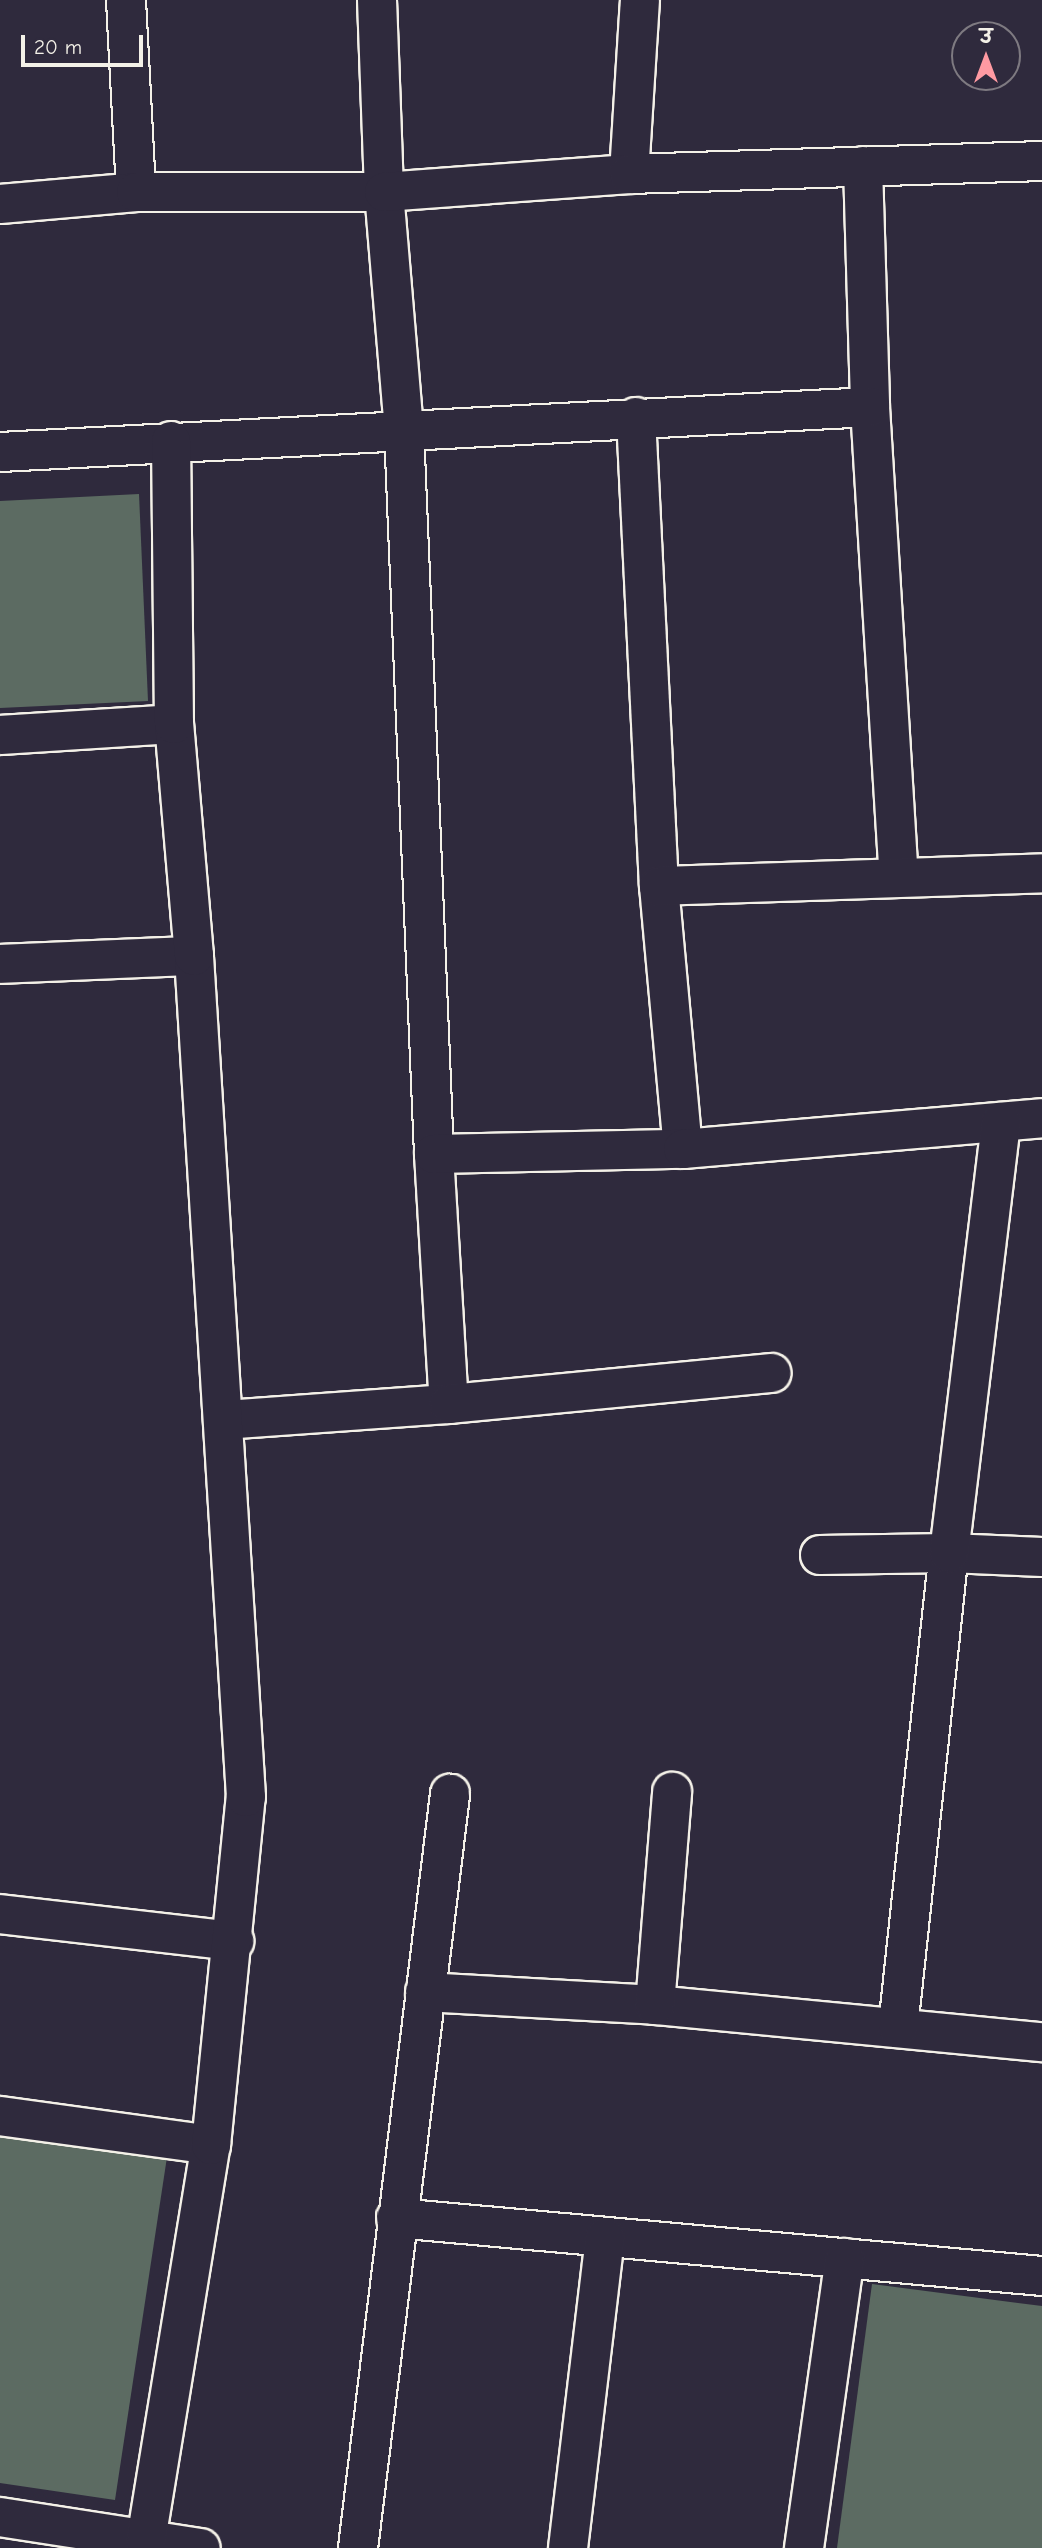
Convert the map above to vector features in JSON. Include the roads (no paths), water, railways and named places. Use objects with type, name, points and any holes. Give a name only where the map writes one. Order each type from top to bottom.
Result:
[{"type":"street","points":[[126,0],[136,192]]},
{"type":"street","points":[[377,0],[384,192],[404,430],[434,1154],[449,1404]]},
{"type":"street","points":[[629,174],[640,0]]},
{"type":"street","points":[[0,204],[136,192],[384,192],[629,174],[1042,161]]},
{"type":"street","points":[[863,166],[870,407],[899,877]]},
{"type":"street","points":[[0,452],[171,441],[870,407]]},
{"type":"street","points":[[636,417],[659,886],[683,1149]]},
{"type":"street","points":[[146,2540],[211,2145],[234,1941],[246,1797],[194,956],[174,724],[171,441]]},
{"type":"street","points":[[0,735],[174,724]]},
{"type":"street","points":[[659,886],[1042,873]]},
{"type":"street","points":[[0,964],[194,956]]},
{"type":"street","points":[[434,1154],[683,1149],[1042,1118]]},
{"type":"street","points":[[898,2028],[949,1553],[1001,1122]]},
{"type":"street","points":[[224,1420],[449,1404],[772,1373]]},
{"type":"street","points":[[820,1555],[949,1553],[1042,1557]]},
{"type":"street","points":[[655,2005],[672,1791]]},
{"type":"street","points":[[358,2548],[396,2218],[450,1794]]},
{"type":"street","points":[[0,1914],[234,1941]]},
{"type":"street","points":[[425,1992],[655,2005],[1042,2042]]},
{"type":"street","points":[[0,2116],[211,2145]]},
{"type":"street","points":[[396,2218],[1042,2276]]},
{"type":"street","points":[[568,2548],[605,2237]]},
{"type":"street","points":[[804,2548],[845,2258]]},
{"type":"street","points":[[0,2517],[201,2548]]}]
